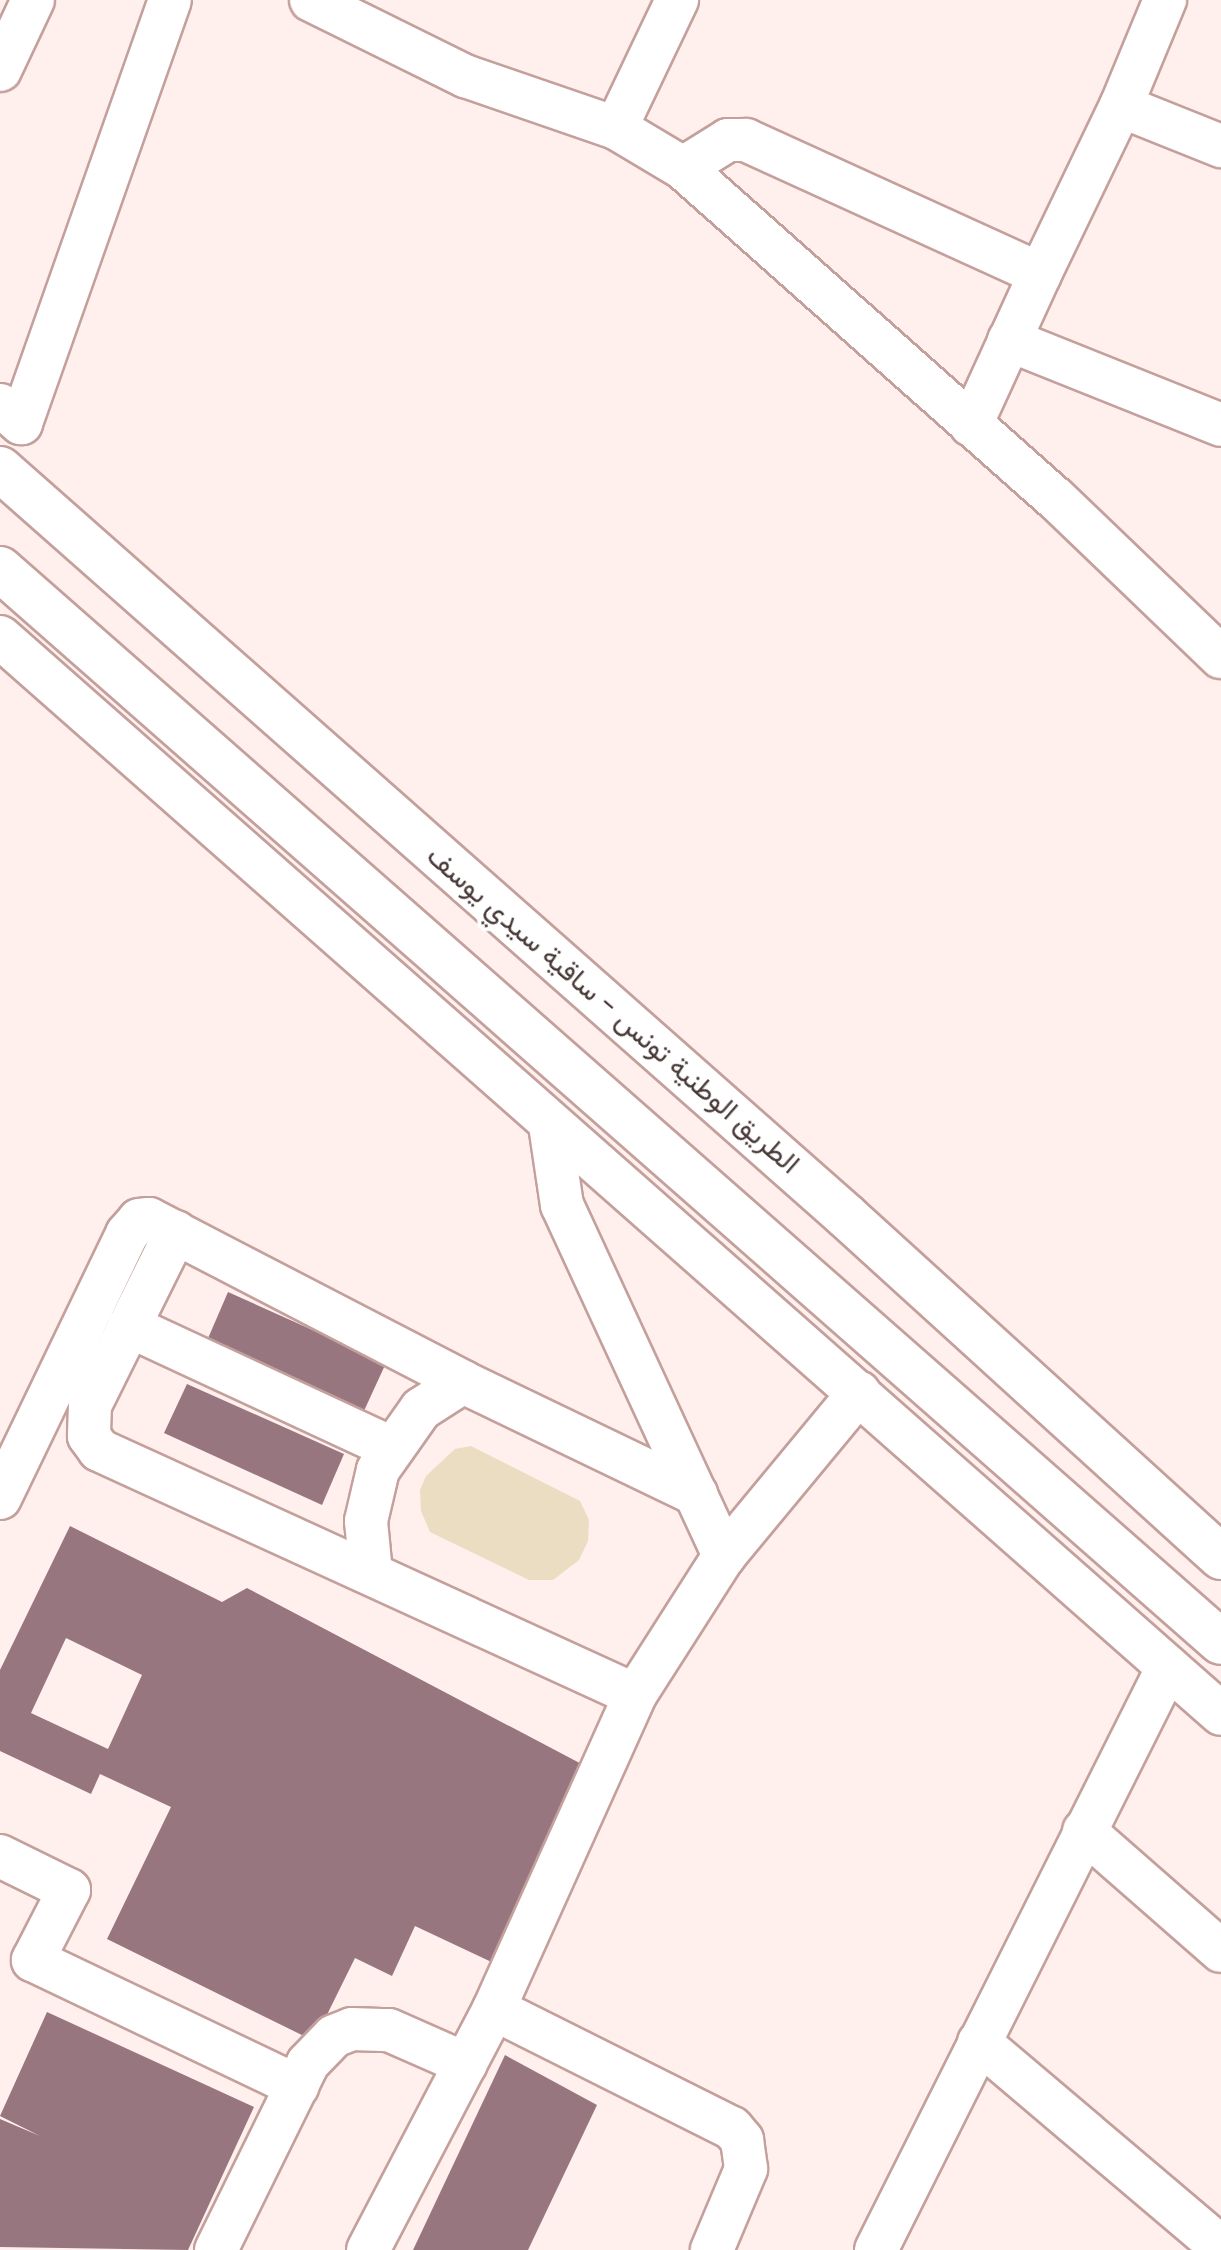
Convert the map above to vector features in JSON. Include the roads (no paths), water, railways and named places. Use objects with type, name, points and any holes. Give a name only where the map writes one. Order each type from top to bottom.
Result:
[{"type":"highway","name":"الطريق الوطنية تونس - ساقية سيدي يوسف","points":[[0,469],[846,1216],[1221,1557]]},
{"type":"highway","points":[[0,569],[1221,1642]]},
{"type":"street","points":[[0,70],[33,0]]},
{"type":"street","points":[[0,405],[21,423],[170,0]]},
{"type":"street","points":[[312,0],[465,76],[616,128],[683,168],[1138,574],[1221,657]]},
{"type":"street","points":[[616,128],[677,0]]},
{"type":"street","points":[[971,425],[1121,106],[1165,0]]},
{"type":"street","points":[[1121,106],[1221,146]]},
{"type":"street","points":[[683,168],[728,140],[746,140],[1040,274]]},
{"type":"street","points":[[1009,340],[1221,425]]},
{"type":"street","points":[[0,637],[1221,1714]]},
{"type":"street","points":[[550,1125],[562,1205],[724,1556]]},
{"type":"street","points":[[0,1498],[132,1226],[149,1219],[463,1382],[696,1494]]},
{"type":"street","points":[[176,1232],[129,1326],[87,1421],[99,1450],[635,1695]]},
{"type":"street","points":[[129,1326],[390,1447]]},
{"type":"street","points":[[371,1573],[367,1547],[370,1495],[390,1447],[421,1409],[463,1382]]},
{"type":"street","points":[[368,2250],[494,2009],[635,1695],[724,1556],[859,1393]]},
{"type":"street","points":[[876,2250],[1168,1667]]},
{"type":"street","points":[[1084,1831],[1221,1951]]},
{"type":"street","points":[[0,1856],[69,1890],[33,1960],[297,2086]]},
{"type":"street","points":[[494,2009],[732,2128],[742,2140],[746,2169],[712,2250]]},
{"type":"street","points":[[216,2250],[319,2048],[352,2029],[389,2030],[466,2064]]},
{"type":"street","points":[[979,2042],[1221,2247]]}]
